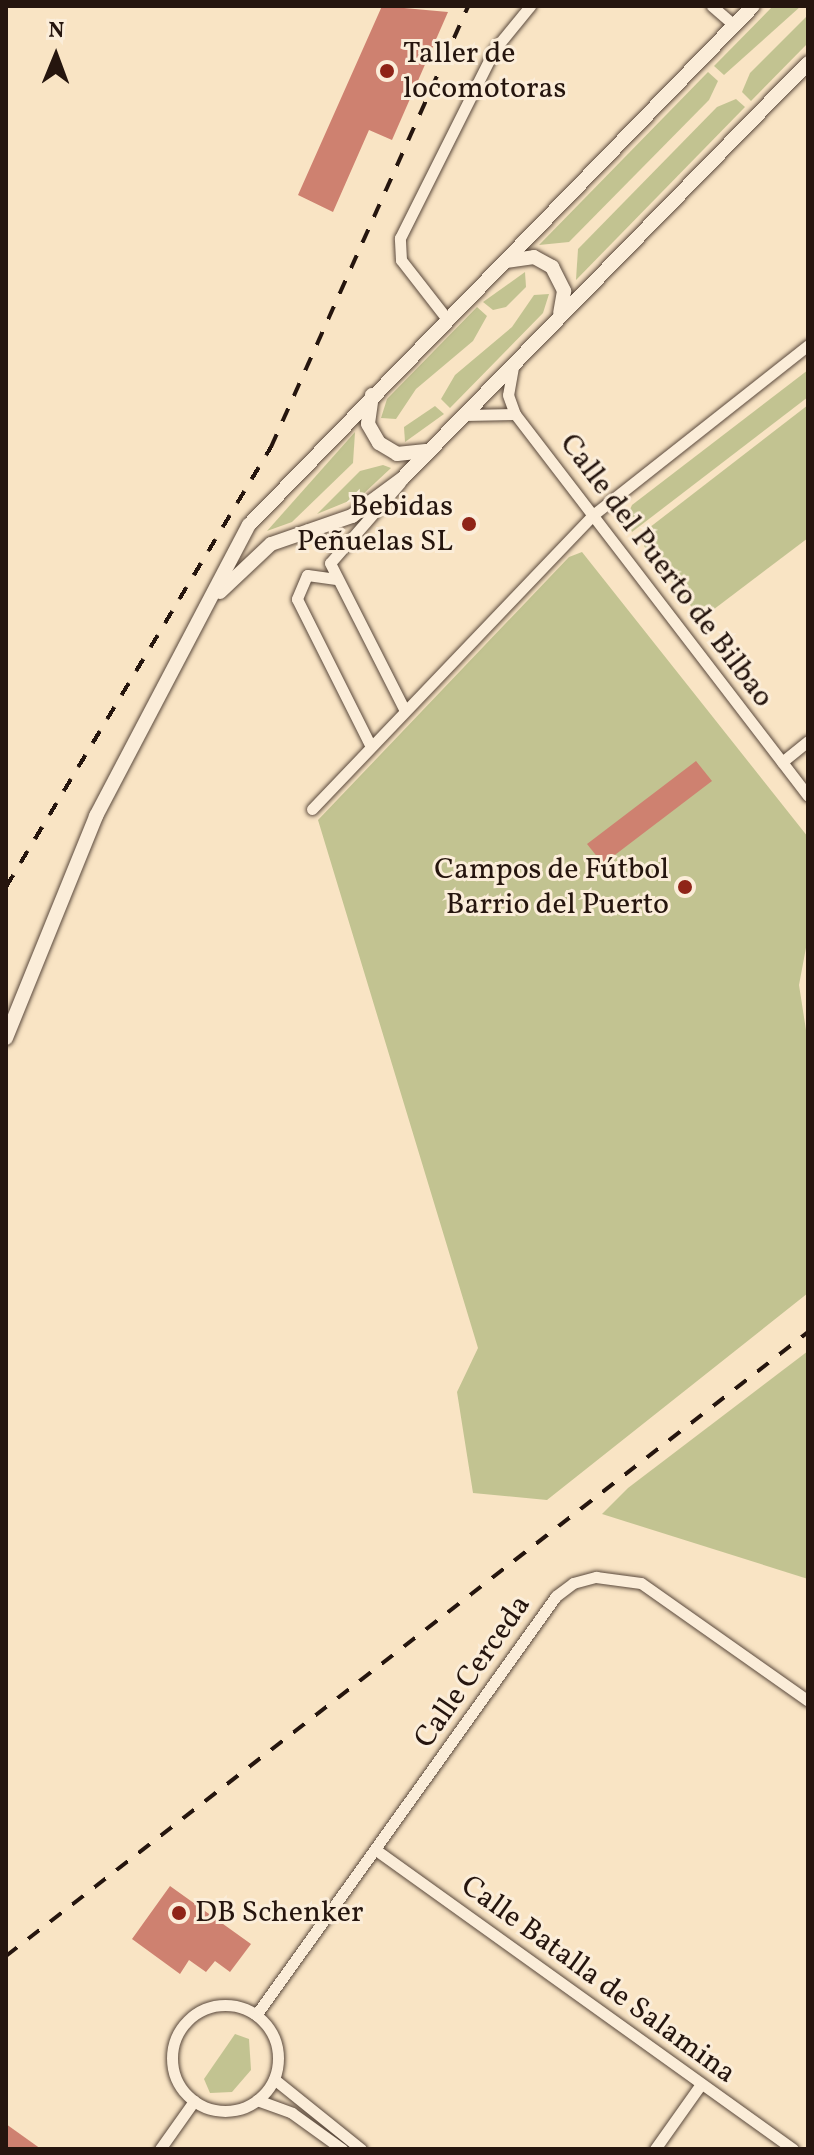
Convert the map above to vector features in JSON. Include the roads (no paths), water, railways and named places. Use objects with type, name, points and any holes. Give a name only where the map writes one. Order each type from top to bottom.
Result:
[{"type":"street","points":[[447,319],[401,260],[400,238],[494,50],[530,6]]},
{"type":"street","points":[[712,6],[734,25]]},
{"type":"street","points":[[6,1038],[96,816],[204,611],[267,501],[753,6]]},
{"type":"street","points":[[404,709],[337,579],[333,555],[462,415],[808,63]]},
{"type":"street","points":[[503,262],[534,257],[552,267],[564,291],[558,317]]},
{"type":"street","points":[[312,809],[404,709],[593,515],[808,345]]},
{"type":"street","points":[[462,415],[515,414],[508,386],[514,362]]},
{"type":"street","points":[[374,391],[368,424],[379,443],[407,455],[429,450]]},
{"type":"street","name":"Calle del Puerto de Bilbao","points":[[515,414],[808,796]]},
{"type":"street","points":[[204,611],[260,551],[352,516],[402,479]]},
{"type":"street","points":[[337,579],[307,575],[296,596],[370,745]]},
{"type":"street","points":[[782,762],[808,741]]},
{"type":"street","name":"Calle Cerceda","points":[[256,2015],[556,1596],[573,1583],[596,1577],[641,1583],[808,1701]]},
{"type":"street","name":"Calle Batalla de Salamina","points":[[376,1850],[793,2149]]},
{"type":"street","points":[[224,2005],[256,2015],[276,2044],[274,2079],[257,2100],[226,2111],[194,2101],[172,2064],[185,2022],[224,2005]]},
{"type":"street","points":[[274,2079],[361,2149]]},
{"type":"street","points":[[655,2149],[701,2084]]},
{"type":"street","points":[[257,2100],[292,2113],[342,2149]]},
{"type":"street","points":[[160,2149],[194,2101]]},
{"type":"railway","points":[[6,887],[271,447],[468,6]]},
{"type":"railway","points":[[6,1956],[808,1332]]},
{"type":"place","name":"Taller de locomotoras","points":[[387,71]]},
{"type":"place","name":"Bebidas Peñuelas SL","points":[[469,524]]},
{"type":"place","name":"Campos de Fútbol Barrio del Puerto","points":[[685,887]]},
{"type":"place","name":"DB Schenker","points":[[179,1913]]}]
